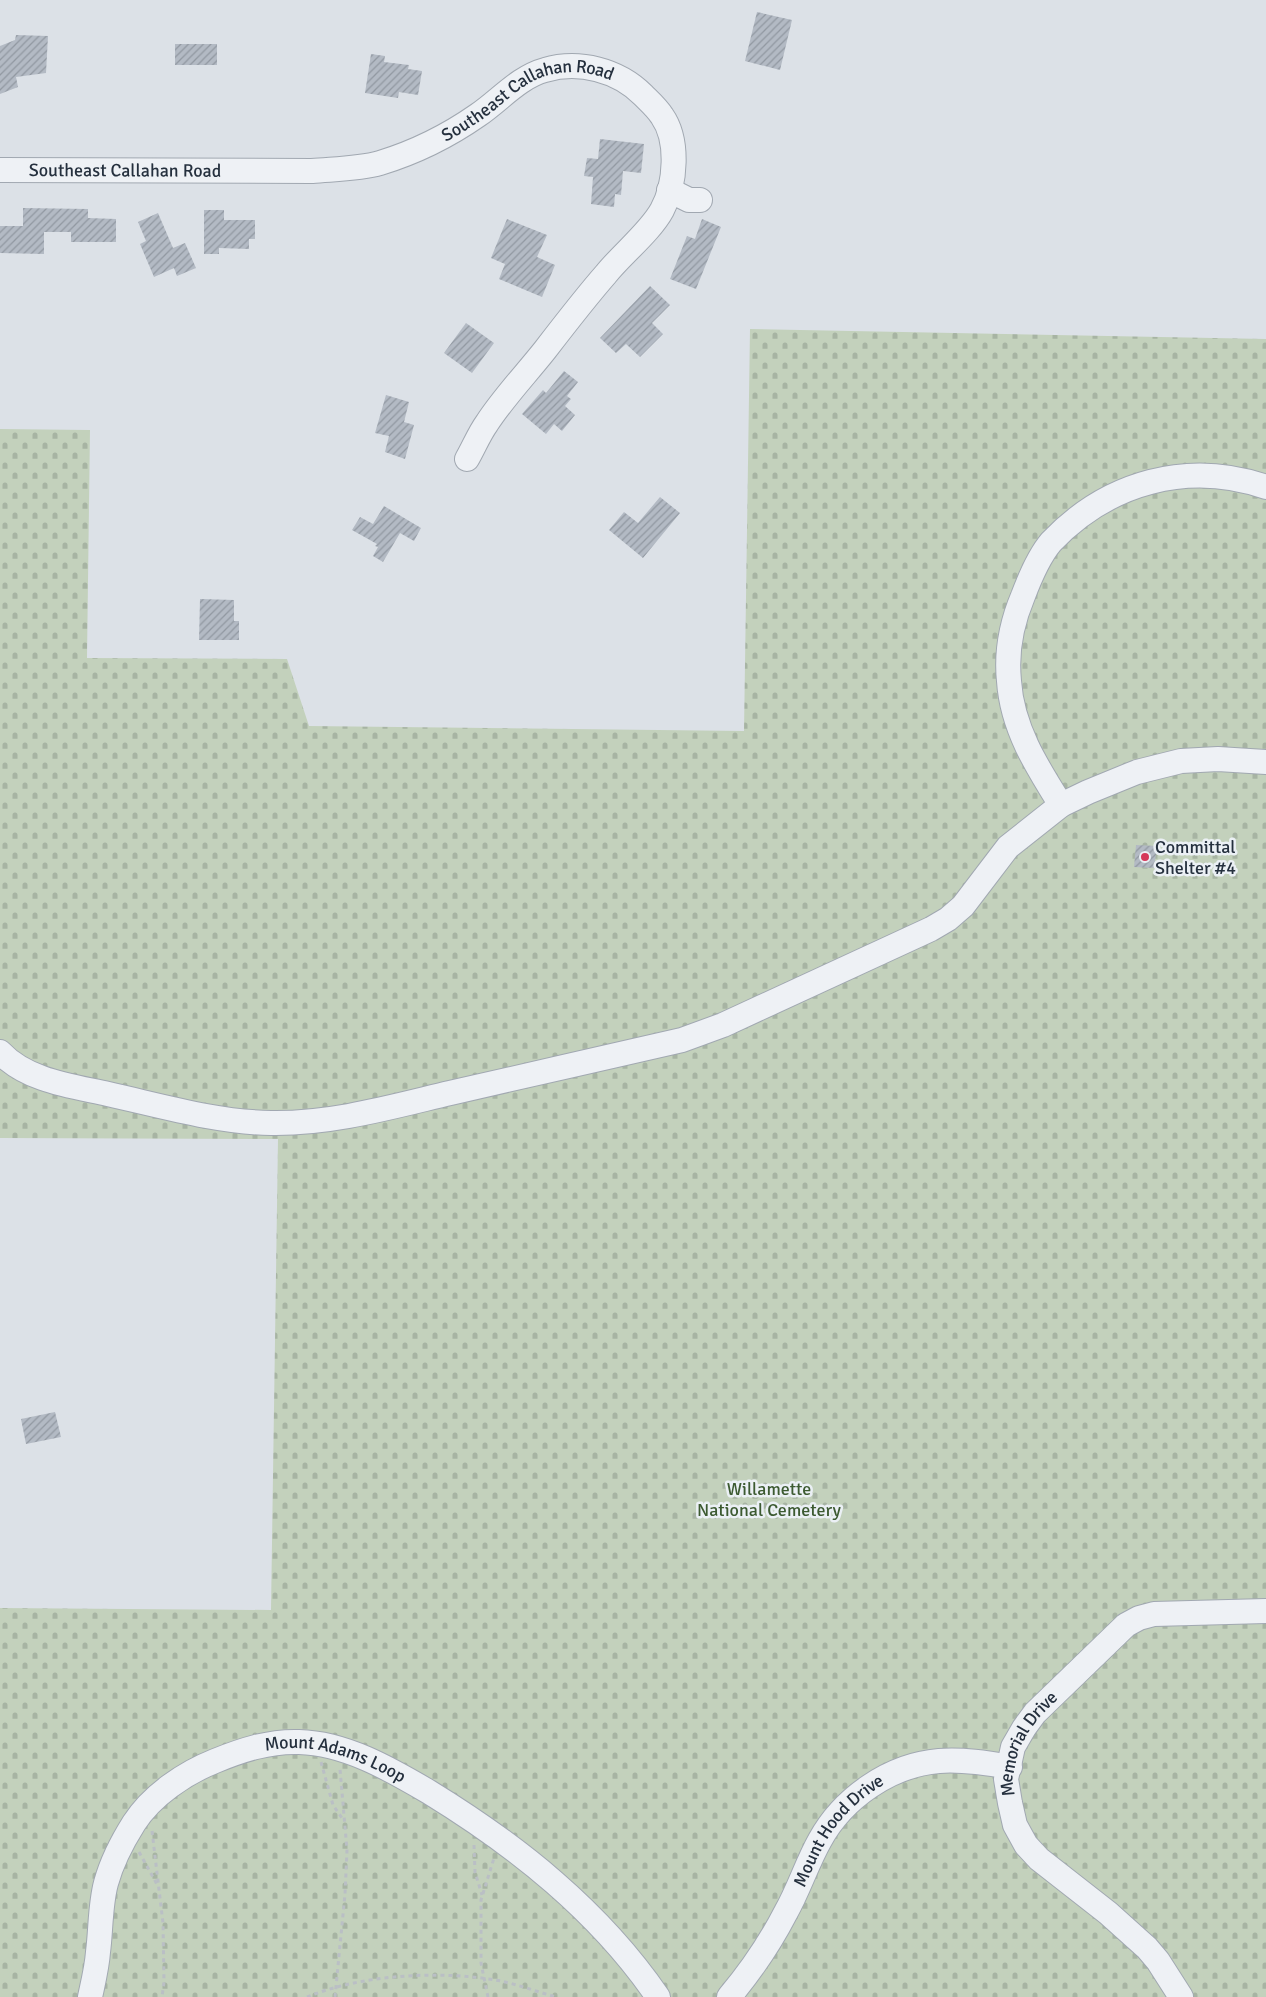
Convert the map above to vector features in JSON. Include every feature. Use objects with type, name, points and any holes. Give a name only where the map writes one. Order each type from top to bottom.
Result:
[{"type":"street","name":"Southeast Callahan Road","points":[[0,170],[312,171],[379,163],[416,150],[451,134],[524,79],[542,70],[558,67],[576,67],[610,72],[639,91],[663,116],[669,130],[673,169],[669,190],[662,210],[606,273],[487,423],[467,459]]},
{"type":"street","points":[[669,190],[689,200],[700,200]]},
{"type":"street","points":[[1061,805],[1029,751],[1015,718],[1009,681],[1010,647],[1016,614],[1030,579],[1050,543],[1102,501],[1132,487],[1162,478],[1190,475],[1222,476],[1266,488]]},
{"type":"street","points":[[0,1052],[25,1070],[51,1080],[201,1115],[236,1121],[299,1123],[359,1114],[672,1042],[703,1033],[755,1011],[931,929],[948,919],[963,906],[1008,847],[1061,805],[1088,792],[1137,772],[1181,761],[1218,759],[1266,762]]},
{"type":"street","name":"Memorial Drive","points":[[1181,1997],[1158,1961],[1147,1948],[1108,1913],[1039,1859],[1026,1844],[1015,1825],[1006,1778],[1013,1748],[1035,1713],[1126,1625],[1139,1618],[1154,1614],[1266,1611]]},
{"type":"street","name":"Mount Adams Loop","points":[[90,1997],[98,1954],[106,1884],[117,1853],[146,1809],[182,1778],[210,1764],[244,1750],[274,1743],[300,1742],[328,1747],[362,1758],[406,1778],[500,1839],[551,1879],[581,1906],[618,1945],[658,1997]]},
{"type":"street","name":"Mount Hood Drive","points":[[729,1997],[764,1952],[796,1893],[813,1853],[830,1823],[844,1807],[863,1791],[902,1769],[939,1761],[961,1761],[1010,1767]]},
{"type":"path","points":[[328,1747],[333,1805],[345,1822]]},
{"type":"path","points":[[328,1747],[345,1822],[347,1850],[345,1894],[335,1997]]},
{"type":"path","points":[[146,1809],[152,1833],[163,1922],[164,1982],[162,1997]]},
{"type":"path","points":[[476,1822],[475,1872],[482,1896]]},
{"type":"path","points":[[130,1831],[159,1888]]},
{"type":"path","points":[[488,1997],[480,1946],[482,1896],[500,1839]]},
{"type":"path","points":[[307,1997],[336,1988],[395,1976],[430,1975],[502,1982],[556,1997]]},
{"type":"green space","name":"Willamette National Cemetery","points":[[750,329],[1266,339],[1266,1997],[0,1997],[0,1608],[271,1610],[278,1139],[0,1138],[0,429],[90,430],[87,658],[287,659],[309,726],[744,731]]},
{"type":"building","points":[[757,12],[792,20],[780,70],[745,61]]},
{"type":"building","points":[[16,35],[48,36],[46,73],[16,77],[18,87],[0,94],[0,46],[15,40]]},
{"type":"building","points":[[175,44],[217,44],[217,65],[175,65]]},
{"type":"building","points":[[371,54],[385,56],[384,62],[409,65],[408,69],[422,71],[418,95],[399,92],[398,98],[365,93]]},
{"type":"building","points":[[600,139],[644,144],[641,173],[623,171],[621,195],[615,194],[614,207],[591,204],[593,177],[584,176],[587,158],[598,159]]},
{"type":"building","points":[[23,208],[88,209],[88,218],[116,219],[116,242],[71,242],[71,232],[44,232],[44,254],[0,253],[0,226],[23,226]]},
{"type":"building","points":[[204,210],[224,210],[224,220],[255,220],[255,239],[249,239],[249,249],[219,248],[219,254],[204,254]]},
{"type":"building","points":[[158,213],[173,248],[185,243],[196,268],[177,276],[174,268],[154,277],[140,244],[146,241],[138,222]]},
{"type":"building","points":[[507,219],[547,235],[537,257],[555,265],[542,297],[499,279],[505,264],[491,258]]},
{"type":"building","points":[[702,219],[721,227],[696,289],[670,279],[687,236],[695,239]]},
{"type":"building","points":[[650,286],[670,305],[652,323],[663,334],[640,357],[626,344],[616,353],[600,338]]},
{"type":"building","points":[[466,323],[494,343],[472,373],[444,353]]},
{"type":"building","points":[[564,371],[578,382],[567,396],[571,399],[565,406],[575,415],[562,431],[554,424],[546,434],[522,414],[543,390],[546,393]]},
{"type":"building","points":[[386,395],[409,402],[404,422],[414,425],[405,459],[385,452],[389,436],[375,433]]},
{"type":"building","points":[[660,497],[680,513],[643,558],[609,530],[624,512],[638,523]]},
{"type":"building","points":[[384,506],[421,528],[414,541],[400,533],[383,562],[373,556],[378,547],[375,546],[377,544],[352,530],[360,517],[373,524]]},
{"type":"building","points":[[200,599],[234,600],[234,621],[239,621],[239,640],[199,640]]},
{"type":"building","name":"Committal Shelter #4","points":[[1136,845],[1157,846],[1154,868],[1134,867]]},
{"type":"building","points":[[55,1412],[61,1437],[26,1444],[21,1419]]},
{"type":"place","name":"Committal Shelter #4","points":[[1145,857]]}]
